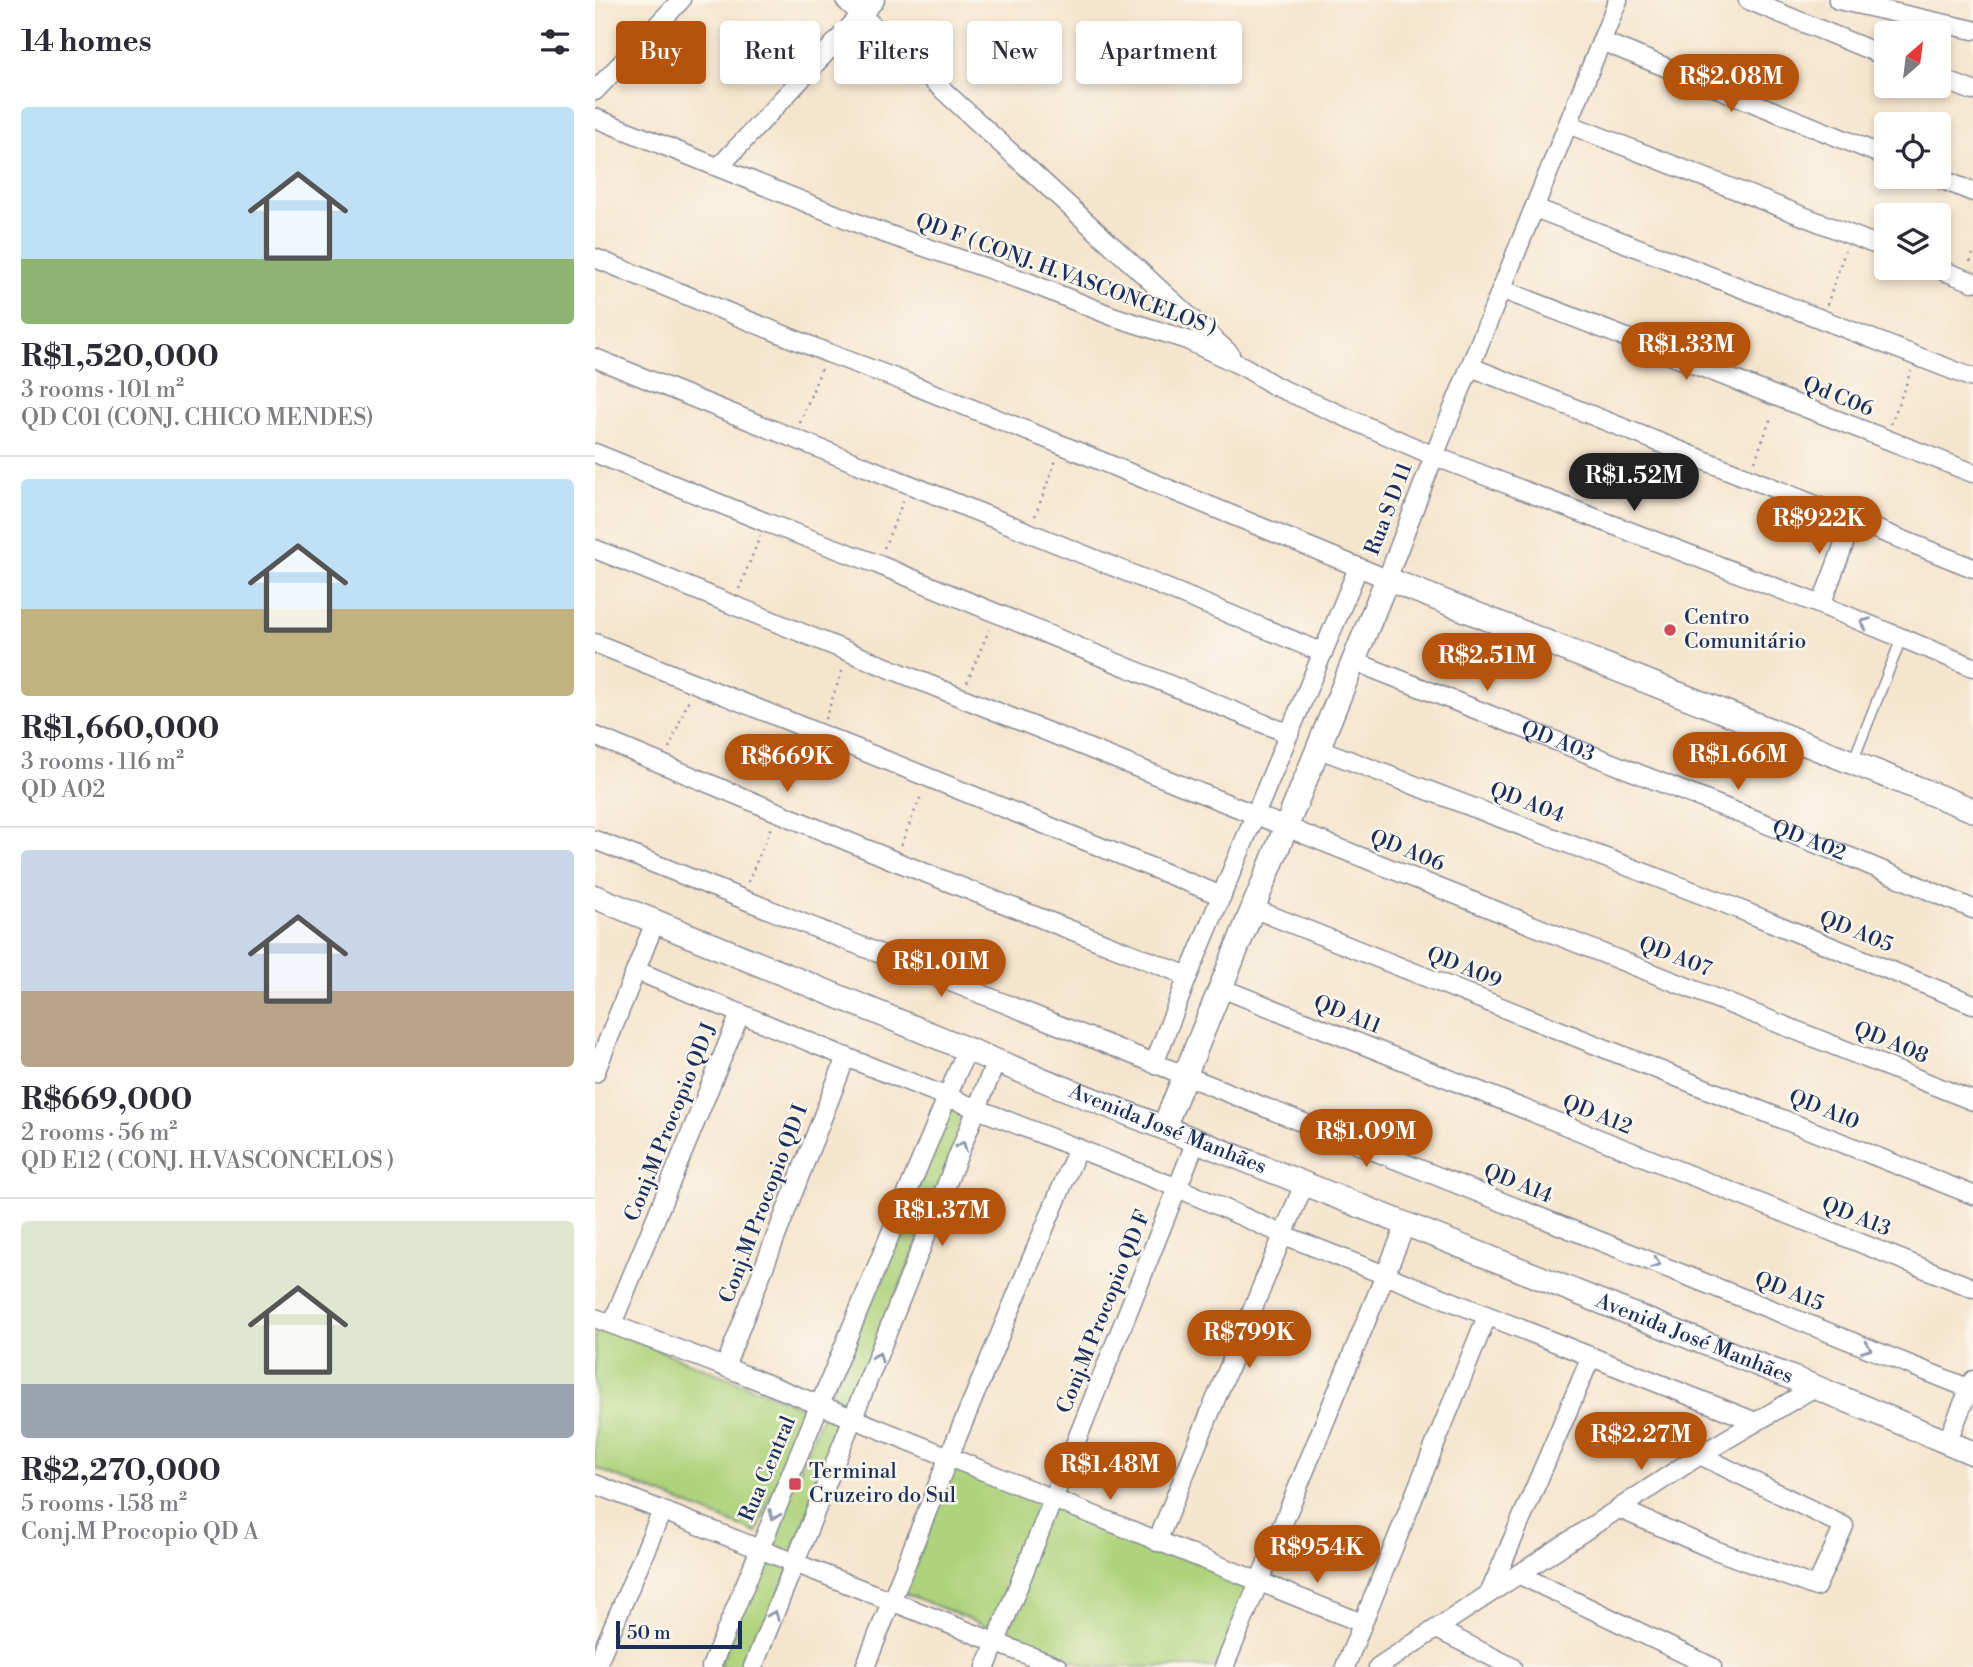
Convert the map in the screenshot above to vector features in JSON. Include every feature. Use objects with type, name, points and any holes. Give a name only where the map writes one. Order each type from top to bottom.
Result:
[{"type":"street","points":[[595,92],[681,0]]},
{"type":"street","points":[[845,0],[1246,368]]},
{"type":"street","points":[[719,167],[875,0]]},
{"type":"street","name":"Rua S D 11","points":[[1387,579],[1618,0]]},
{"type":"street","points":[[1748,0],[1874,52]]},
{"type":"street","points":[[1838,0],[1973,30]]},
{"type":"street","points":[[1601,41],[1874,151]]},
{"type":"street","points":[[1951,83],[1973,91]]},
{"type":"street","name":"QD F ( CONJ. H.VASCONCELOS )","points":[[595,118],[872,229],[1030,284],[1112,316],[1187,340],[1246,368],[1275,386],[1434,456],[1821,605],[1973,667]]},
{"type":"street","points":[[1567,124],[1874,244]]},
{"type":"street","points":[[1951,183],[1973,192]]},
{"type":"street","points":[[1535,208],[1973,378]]},
{"type":"street","points":[[595,258],[1062,445],[1358,568],[1973,810]]},
{"type":"street","points":[[1951,274],[1968,281]]},
{"type":"street","name":"Qd C06","points":[[1501,289],[1973,473]]},
{"type":"street","points":[[595,358],[1323,653]]},
{"type":"street","points":[[1471,367],[1973,568]]},
{"type":"street","points":[[595,453],[877,564],[1289,734]]},
{"type":"street","points":[[1821,605],[1853,520]]},
{"type":"street","name":"QD A06","points":[[595,549],[1541,929]]},
{"type":"street","points":[[1154,1064],[1358,568]]},
{"type":"street","points":[[1164,1127],[1387,579]]},
{"type":"street","points":[[595,643],[1222,896]]},
{"type":"street","name":"QD A03","points":[[1353,661],[1607,761]]},
{"type":"street","points":[[595,736],[895,861],[1188,976]]},
{"type":"street","name":"QD A04","points":[[1317,748],[1721,902]]},
{"type":"street","name":"QD A02","points":[[1607,761],[1855,859],[1973,909]]},
{"type":"street","name":"QD A14","points":[[595,839],[1592,1238]]},
{"type":"street","name":"QD A05","points":[[1721,902],[1973,1004]]},
{"type":"street","name":"Avenida José Manhães","points":[[597,904],[655,922],[996,1061],[1815,1387],[1973,1453]]},
{"type":"street","name":"QD A09","points":[[1252,908],[1658,1069]]},
{"type":"street","points":[[595,1073],[655,922]]},
{"type":"street","name":"QD A07","points":[[1541,929],[1793,1027]]},
{"type":"street","points":[[637,971],[1178,1188],[1284,1235],[1756,1422]]},
{"type":"street","name":"QD A11","points":[[1221,988],[1456,1083]]},
{"type":"street","name":"Conj.M Procopio QD J","points":[[603,1321],[740,1014]]},
{"type":"street","name":"QD A08","points":[[1793,1027],[1973,1101]]},
{"type":"street","name":"Rua Central","points":[[711,1667],[967,1049]]},
{"type":"street","name":"Conj.M Procopio QD I","points":[[725,1367],[846,1057]]},
{"type":"street","points":[[753,1667],[996,1061]]},
{"type":"street","name":"QD A10","points":[[1658,1069],[1973,1195]]},
{"type":"street","name":"QD A12","points":[[1456,1083],[1722,1188]]},
{"type":"street","name":"Conj.M Procopio QD F","points":[[986,1667],[1196,1141]]},
{"type":"street","points":[[865,1667],[948,1459],[1078,1148]]},
{"type":"street","points":[[1157,1542],[1304,1184]]},
{"type":"street","name":"QD A13","points":[[1722,1188],[1973,1288]]},
{"type":"street","points":[[1224,1667],[1406,1224]]},
{"type":"street","name":"QD A15","points":[[1592,1238],[1972,1386]]},
{"type":"street","points":[[1345,1667],[1487,1315]]},
{"type":"street","points":[[603,1321],[725,1367],[948,1459],[1362,1623]]},
{"type":"street","points":[[1490,1592],[1591,1357]]},
{"type":"street","points":[[1947,1442],[1972,1386]]},
{"type":"street","points":[[1378,1667],[1700,1455],[1815,1387]]},
{"type":"street","points":[[1621,1509],[1728,1555],[1816,1587],[1844,1527],[1700,1455]]},
{"type":"street","points":[[595,1484],[1058,1667]]},
{"type":"street","points":[[596,1667],[662,1511]]},
{"type":"street","points":[[1518,1574],[1712,1667]]},
{"type":"street","points":[[1437,1629],[1512,1667]]},
{"type":"lane","points":[[1852,762],[1902,637]]},
{"type":"path","points":[[1822,318],[1850,235]]},
{"type":"path","points":[[794,439],[828,353]]},
{"type":"path","points":[[1885,440],[1917,356]]},
{"type":"path","points":[[1749,477],[1779,397]]},
{"type":"path","points":[[1029,532],[1062,445]]},
{"type":"path","points":[[877,564],[911,484]]},
{"type":"path","points":[[733,605],[765,522]]},
{"type":"path","points":[[960,697],[996,614]]},
{"type":"path","points":[[820,733],[849,653]]},
{"type":"path","points":[[663,763],[695,683]]},
{"type":"path","points":[[895,861],[928,776]]},
{"type":"path","points":[[742,897],[777,811]]},
{"type":"green space","points":[[950,1106],[971,1115],[851,1403],[830,1394]]},
{"type":"green space","points":[[595,1325],[804,1408],[757,1533],[595,1468]]},
{"type":"green space","points":[[823,1412],[846,1422],[791,1555],[769,1546]]},
{"type":"green space","points":[[954,1467],[1251,1584],[1219,1667],[1090,1667],[904,1593]]},
{"type":"green space","points":[[763,1558],[789,1568],[749,1667],[719,1667]]},
{"type":"place","name":"Centro Comunitário","points":[[1670,630]]},
{"type":"place","name":"Terminal Cruzeiro do Sul","points":[[795,1484]]}]
